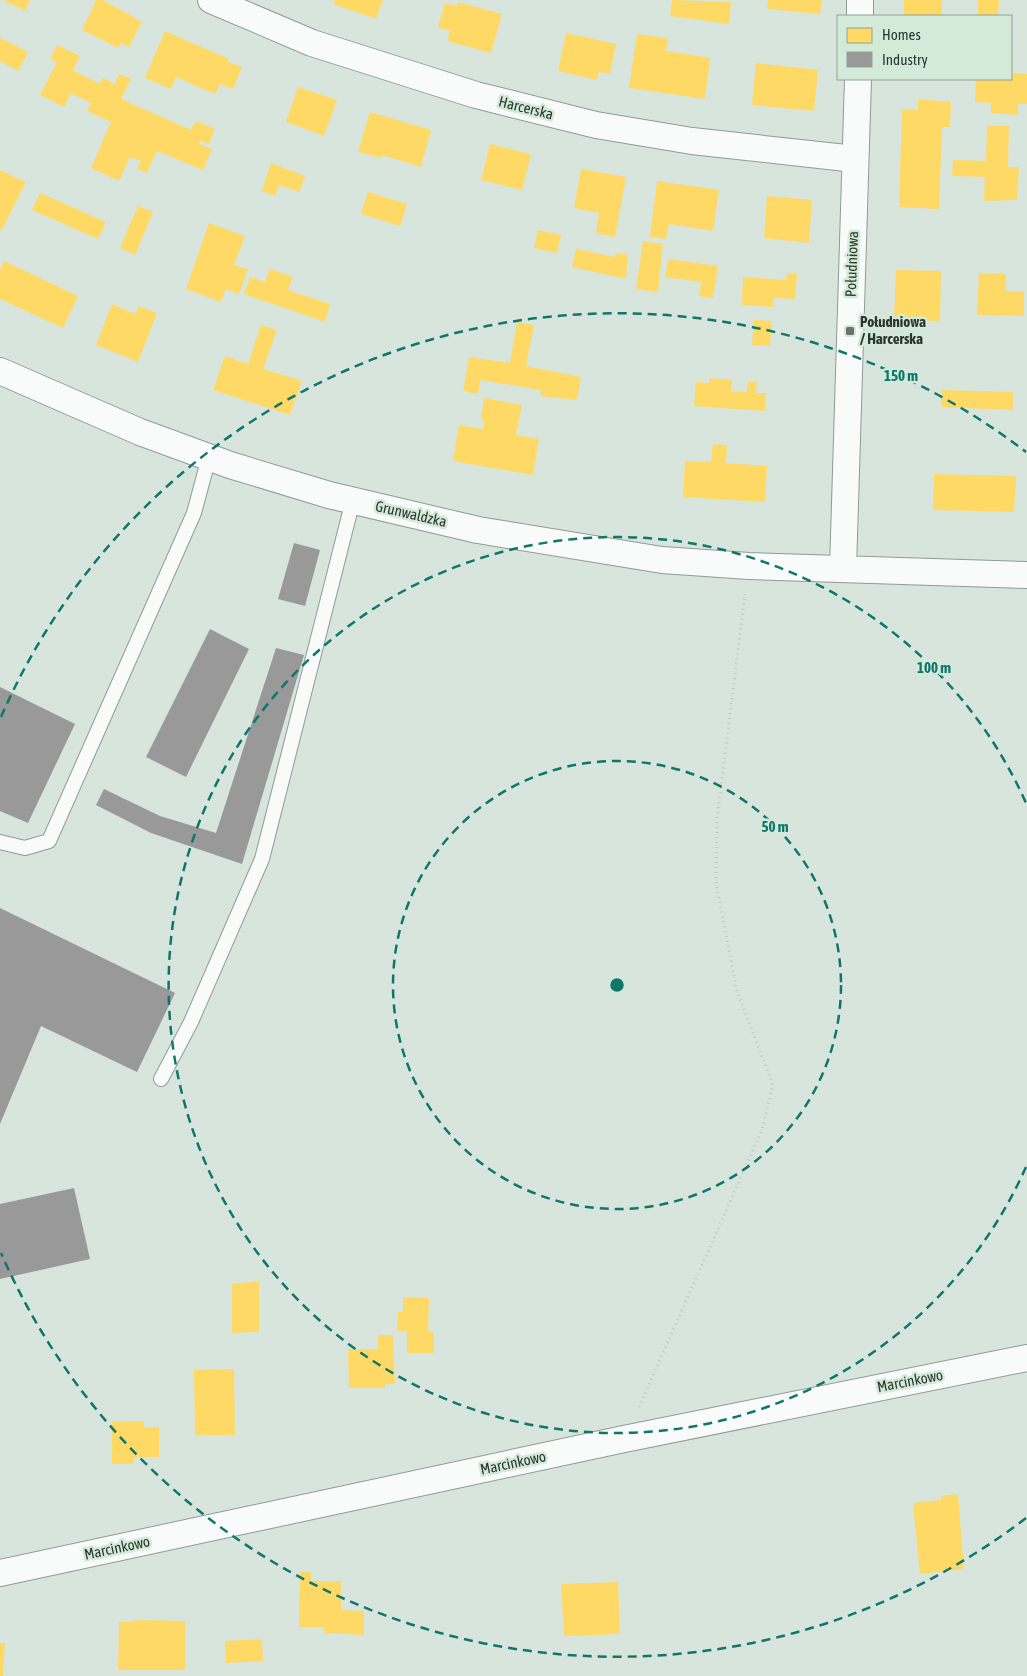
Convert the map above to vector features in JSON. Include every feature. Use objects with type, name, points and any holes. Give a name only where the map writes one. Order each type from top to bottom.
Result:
[{"type":"street","name":"Harcerska","points":[[211,0],[312,43],[476,95],[596,125],[692,141],[855,158]]},
{"type":"street","points":[[860,0],[860,15]]},
{"type":"street","name":"Południowa","points":[[843,569],[858,80]]},
{"type":"street","name":"Grunwaldzka","points":[[0,371],[140,432],[209,457],[352,500],[478,530],[662,560],[749,566],[1027,575]]},
{"type":"street","name":"Marcinkowo","points":[[0,1573],[624,1439],[1027,1358]]},
{"type":"lane","points":[[0,842],[25,848],[49,841],[194,513],[209,457]]},
{"type":"lane","points":[[160,1079],[191,1022],[262,859],[352,500]]},
{"type":"path","points":[[624,1439],[762,1130],[773,1085],[737,992],[716,883],[717,819],[749,566]]},
{"type":"building: Homes","points":[[3,0],[30,0],[25,11]]},
{"type":"building: Homes","points":[[96,0],[103,0],[142,22],[129,47],[121,43],[118,48],[82,30]]},
{"type":"building: Homes","points":[[335,0],[383,0],[376,19],[333,4]]},
{"type":"building: Homes","points":[[672,0],[731,2],[729,24],[670,16]]},
{"type":"building: Homes","points":[[768,0],[822,0],[820,14],[767,9]]},
{"type":"building: Homes","points":[[904,0],[942,0],[942,15],[904,15]]},
{"type":"building: Homes","points":[[978,0],[999,0],[998,15],[978,15]]},
{"type":"building: Homes","points":[[458,2],[502,14],[491,53],[447,41],[450,31],[438,27],[445,3],[457,6]]},
{"type":"building: Homes","points":[[165,31],[229,59],[228,62],[242,67],[233,89],[220,84],[215,94],[176,77],[171,89],[145,78]]},
{"type":"building: Homes","points":[[566,33],[616,44],[610,74],[599,72],[597,80],[558,71]]},
{"type":"building: Homes","points":[[637,34],[668,38],[666,51],[710,58],[705,99],[629,88]]},
{"type":"building: Homes","points":[[0,38],[28,52],[18,71],[0,61]]},
{"type":"building: Homes","points":[[57,45],[80,56],[73,70],[100,84],[103,78],[115,84],[119,74],[131,79],[121,99],[191,130],[196,121],[215,129],[209,144],[200,141],[199,144],[212,149],[203,170],[157,151],[147,173],[137,169],[141,161],[130,157],[119,181],[91,168],[111,122],[87,111],[91,103],[71,93],[64,107],[40,95],[57,62],[50,59]]},
{"type":"building: Homes","points":[[756,63],[818,70],[814,111],[752,105]]},
{"type":"building: Homes","points":[[1012,73],[1027,74],[1027,104],[1018,104],[1018,115],[991,113],[991,103],[975,102],[976,80],[1012,80]]},
{"type":"building: Homes","points":[[298,87],[337,100],[324,136],[286,122]]},
{"type":"building: Homes","points":[[918,99],[951,102],[950,127],[942,127],[939,209],[899,207],[902,109],[918,110]]},
{"type":"building: Homes","points":[[370,112],[431,130],[421,167],[382,155],[381,158],[358,152]]},
{"type":"building: Homes","points":[[987,126],[1009,126],[1008,167],[1019,167],[1017,200],[984,201],[985,177],[952,176],[953,160],[986,161]]},
{"type":"building: Homes","points":[[490,144],[531,154],[522,190],[481,180]]},
{"type":"building: Homes","points":[[271,163],[305,176],[299,192],[279,185],[275,196],[262,191]]},
{"type":"building: Homes","points":[[581,169],[626,177],[615,237],[596,233],[599,213],[574,208]]},
{"type":"building: Homes","points":[[0,170],[26,182],[2,230],[0,229]]},
{"type":"building: Homes","points":[[657,181],[719,190],[713,231],[669,224],[666,239],[650,237]]},
{"type":"building: Homes","points":[[368,192],[407,204],[400,226],[361,214]]},
{"type":"building: Homes","points":[[40,193],[106,222],[98,239],[32,210]]},
{"type":"building: Homes","points":[[767,196],[812,200],[809,243],[764,238]]},
{"type":"building: Homes","points":[[138,206],[153,212],[135,255],[120,248]]},
{"type":"building: Homes","points":[[209,223],[245,236],[234,265],[248,269],[239,294],[226,289],[221,302],[186,289]]},
{"type":"building: Homes","points":[[538,230],[561,235],[557,253],[534,248]]},
{"type":"building: Homes","points":[[643,241],[663,244],[658,292],[636,289]]},
{"type":"building: Homes","points":[[576,249],[615,257],[616,253],[628,255],[626,279],[572,267]]},
{"type":"building: Homes","points":[[668,259],[718,266],[713,298],[699,296],[701,282],[665,277]]},
{"type":"building: Homes","points":[[4,261],[78,296],[63,328],[0,299],[0,270]]},
{"type":"building: Homes","points":[[270,269],[293,277],[288,290],[330,304],[325,322],[244,294],[250,277],[265,282]]},
{"type":"building: Homes","points":[[896,270],[941,271],[940,321],[894,320]]},
{"type":"building: Homes","points":[[787,273],[797,274],[795,299],[774,298],[773,307],[742,305],[743,277],[786,280]]},
{"type":"building: Homes","points":[[979,273],[1006,274],[1006,291],[1024,291],[1024,316],[977,315]]},
{"type":"building: Homes","points":[[112,304],[135,314],[139,306],[157,313],[138,362],[96,345]]},
{"type":"building: Homes","points":[[754,320],[772,321],[770,346],[752,345]]},
{"type":"building: Homes","points":[[517,322],[534,325],[526,366],[581,377],[577,400],[540,396],[541,390],[480,380],[478,394],[463,391],[469,357],[510,363]]},
{"type":"building: Homes","points":[[261,325],[277,330],[263,369],[302,381],[290,415],[213,390],[225,356],[248,364]]},
{"type":"building: Homes","points":[[709,378],[732,380],[731,391],[747,392],[748,382],[757,382],[756,393],[766,393],[765,411],[694,406],[696,382],[709,383]]},
{"type":"building: Homes","points":[[942,390],[1013,392],[1013,410],[941,407]]},
{"type":"building: Homes","points":[[484,398],[522,405],[516,435],[539,439],[533,475],[453,461],[459,425],[483,429],[484,420],[481,419]]},
{"type":"building: Homes","points":[[713,444],[727,445],[726,463],[767,466],[765,502],[683,497],[685,461],[711,462]]},
{"type":"building: Homes","points":[[934,474],[1016,476],[1014,512],[933,510]]},
{"type":"building: Homes","points":[[259,1281],[259,1332],[232,1333],[232,1284]]},
{"type":"building: Homes","points":[[403,1297],[429,1298],[428,1332],[434,1332],[434,1353],[407,1353],[407,1331],[397,1331],[398,1312],[403,1312]]},
{"type":"building: Homes","points":[[378,1335],[393,1335],[395,1384],[385,1384],[385,1388],[349,1388],[348,1349],[378,1349]]},
{"type":"building: Homes","points":[[234,1369],[235,1435],[195,1435],[194,1370]]},
{"type":"building: Homes","points":[[112,1421],[144,1421],[144,1427],[159,1427],[159,1457],[134,1457],[134,1464],[112,1464]]},
{"type":"building: Homes","points":[[958,1494],[964,1569],[920,1574],[913,1503],[941,1500],[941,1496]]},
{"type":"building: Homes","points":[[300,1572],[311,1572],[311,1581],[341,1581],[341,1610],[364,1611],[364,1635],[324,1633],[324,1627],[299,1627]]},
{"type":"building: Homes","points":[[618,1582],[620,1634],[564,1636],[561,1584]]},
{"type":"building: Homes","points":[[135,1620],[185,1621],[185,1670],[118,1670],[119,1622],[134,1622]]},
{"type":"building: Homes","points":[[262,1639],[263,1661],[226,1663],[225,1641]]},
{"type":"building: Homes","points":[[0,1643],[5,1643],[3,1676],[0,1676]]},
{"type":"building: Industry","points":[[294,543],[320,550],[305,606],[278,599]]},
{"type":"building: Industry","points":[[210,629],[249,649],[186,777],[146,757]]},
{"type":"building: Industry","points":[[276,648],[304,655],[242,864],[151,833],[96,805],[104,789],[160,816],[216,833]]},
{"type":"building: Industry","points":[[0,687],[75,724],[28,823],[0,811]]},
{"type":"building: Industry","points":[[0,908],[175,993],[137,1072],[41,1026],[0,1124]]},
{"type":"building: Industry","points":[[74,1188],[90,1259],[0,1279],[0,1204]]},
{"type":"place","name":"Południowa / Harcerska","points":[[850,331]]}]
